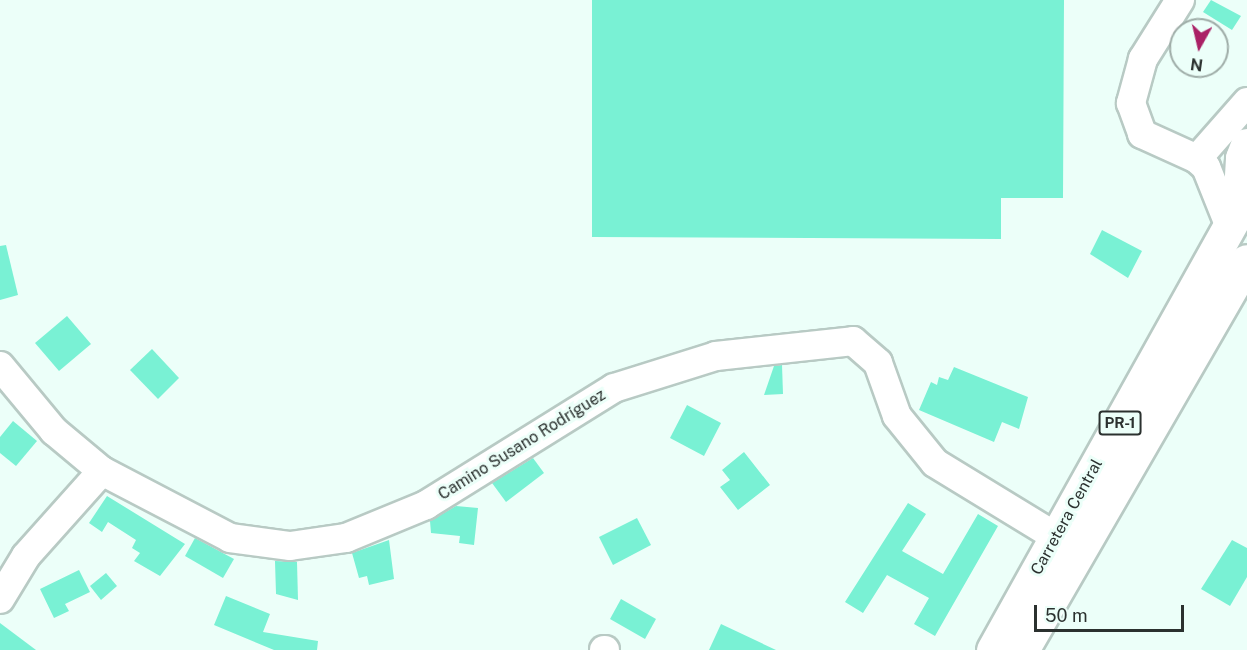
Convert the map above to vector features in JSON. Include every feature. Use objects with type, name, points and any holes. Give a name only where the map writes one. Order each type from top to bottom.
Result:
[{"type":"highway","points":[[1239,211],[1242,158],[1247,145]]},
{"type":"highway","name":"Carretera Central","points":[[993,650],[1239,211]]},
{"type":"highway","name":"Carretera Central","points":[[1022,650],[1247,261]]},
{"type":"street","points":[[1180,0],[1143,59],[1131,103],[1142,134],[1197,159],[1206,167],[1239,211]]},
{"type":"street","points":[[1197,159],[1247,102]]},
{"type":"street","name":"Camino Susano Rodríguez","points":[[0,366],[54,431],[102,471],[230,538],[290,546],[346,538],[426,505],[614,388],[716,356],[853,341],[878,363],[897,416],[935,462],[1056,537]]},
{"type":"street","points":[[0,599],[26,556],[102,471]]},
{"type":"building","points":[[592,0],[1064,0],[1063,198],[1001,198],[1001,239],[592,237]]},
{"type":"building","points":[[1211,0],[1241,16],[1232,30],[1229,28],[1229,18],[1213,18],[1203,12]]},
{"type":"building","points":[[1102,230],[1142,251],[1128,278],[1090,254]]},
{"type":"building","points":[[6,245],[18,295],[0,300],[0,246]]},
{"type":"building","points":[[67,316],[91,344],[59,371],[35,343]]},
{"type":"building","points":[[152,349],[179,378],[158,399],[130,370]]},
{"type":"building","points":[[782,365],[783,394],[764,395],[774,366]]},
{"type":"building","points":[[954,367],[1028,397],[1019,429],[1002,422],[994,442],[919,410],[931,382],[937,385],[939,377],[948,380]]},
{"type":"building","points":[[687,405],[721,423],[704,456],[670,438]]},
{"type":"building","points":[[13,421],[37,441],[16,466],[0,453],[0,437]]},
{"type":"building","points":[[744,452],[770,485],[738,510],[720,487],[730,480],[722,470]]},
{"type":"building","points":[[533,458],[544,473],[506,502],[492,483]]},
{"type":"building","points":[[107,496],[185,544],[160,576],[134,561],[140,553],[132,548],[136,540],[108,522],[102,532],[89,523]]},
{"type":"building","points":[[908,503],[926,514],[902,551],[943,574],[978,514],[998,526],[935,636],[914,624],[929,598],[887,575],[863,613],[845,602]]},
{"type":"building","points":[[456,506],[478,508],[474,545],[459,543],[460,536],[431,533],[430,521]]},
{"type":"building","points":[[637,518],[651,545],[613,565],[599,537]]},
{"type":"building","points":[[195,538],[234,559],[223,578],[185,556]]},
{"type":"building","points":[[389,540],[394,579],[369,585],[367,576],[359,578],[352,553]]},
{"type":"building","points":[[1232,540],[1247,548],[1247,577],[1230,606],[1201,589]]},
{"type":"building","points":[[275,561],[297,562],[298,600],[276,594]]},
{"type":"building","points":[[79,570],[90,592],[65,604],[69,611],[54,618],[40,589]]},
{"type":"building","points":[[106,573],[117,586],[101,600],[90,586]]},
{"type":"building","points":[[226,596],[270,614],[263,632],[318,641],[317,650],[274,650],[214,625]]},
{"type":"building","points":[[621,599],[656,619],[645,639],[610,619]]},
{"type":"building","points":[[0,623],[36,650],[0,650]]},
{"type":"building","points":[[721,624],[776,650],[709,650]]}]
